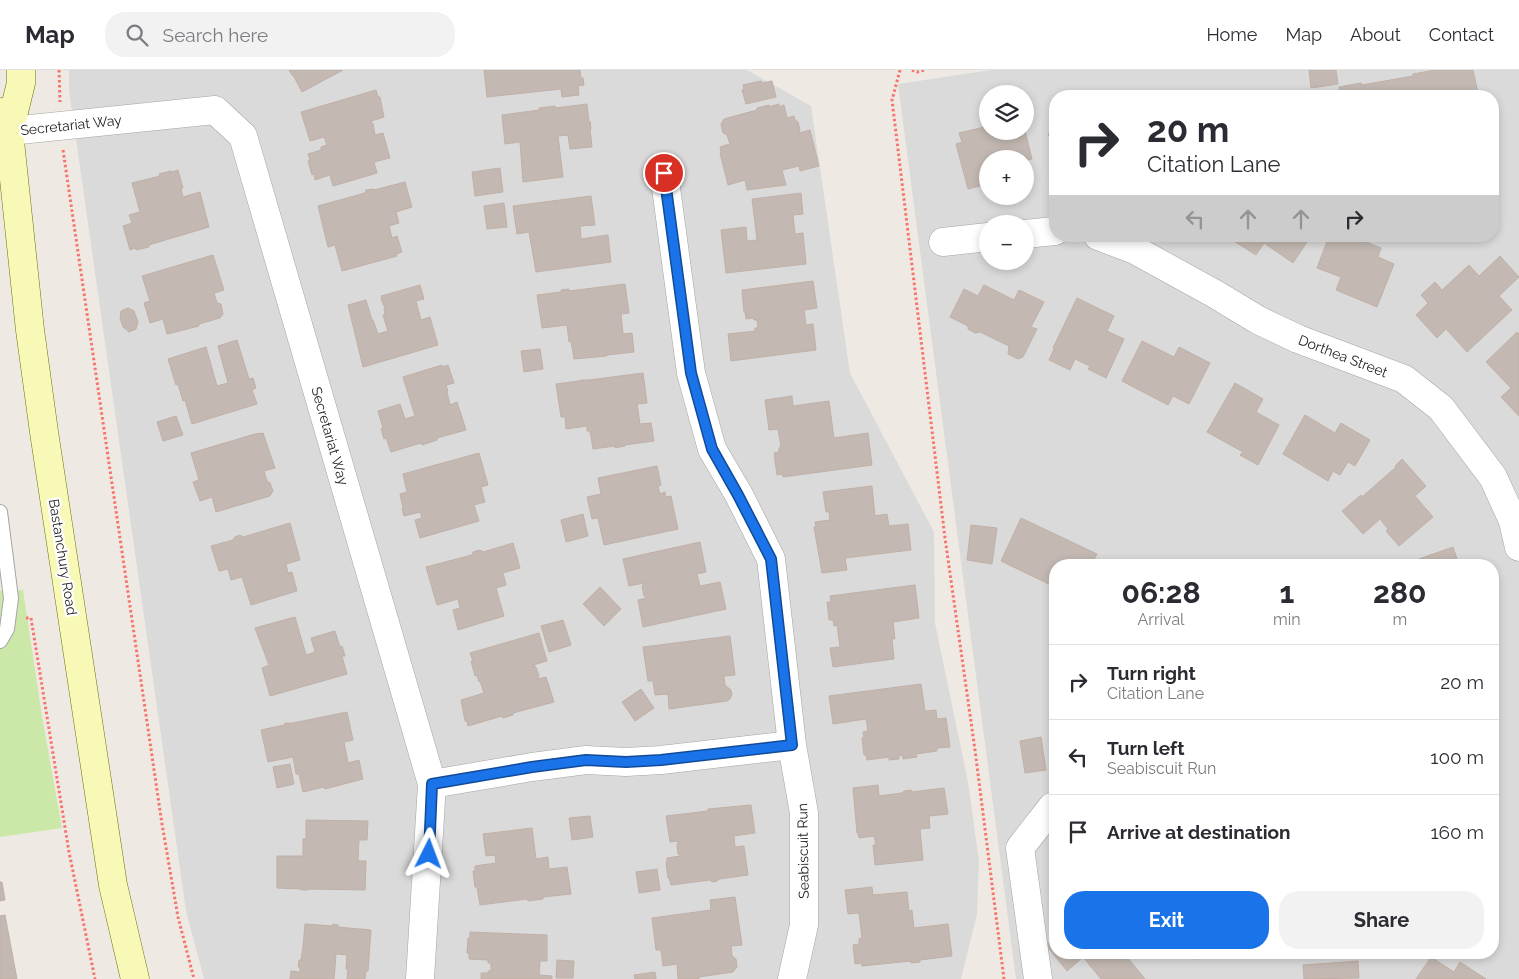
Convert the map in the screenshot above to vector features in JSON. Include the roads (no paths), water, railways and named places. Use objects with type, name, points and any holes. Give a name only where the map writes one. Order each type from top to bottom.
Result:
[{"type":"main road","name":"Bastanchury Road","points":[[21,70],[21,83],[3,125],[44,432],[113,885],[134,979]]},
{"type":"street","name":"Secretariat Way","points":[[3,125],[61,127],[215,110],[243,136],[432,784],[420,979]]},
{"type":"street","name":"Seabiscuit Run","points":[[664,173],[691,373],[712,449],[771,559],[792,745],[804,812],[804,925],[792,979]]},
{"type":"street","points":[[1034,233],[1049,232]]},
{"type":"street","points":[[943,242],[979,238]]},
{"type":"street","name":"Dorthea Street","points":[[1114,242],[1135,250],[1258,320],[1298,338],[1404,379],[1441,408],[1492,477],[1513,522],[1519,547]]},
{"type":"street","points":[[432,784],[586,760],[626,762],[661,760],[792,745]]},
{"type":"street","points":[[1038,979],[1020,848],[1049,811]]},
{"type":"lane","points":[[0,512],[11,598],[7,629],[0,642]]}]
